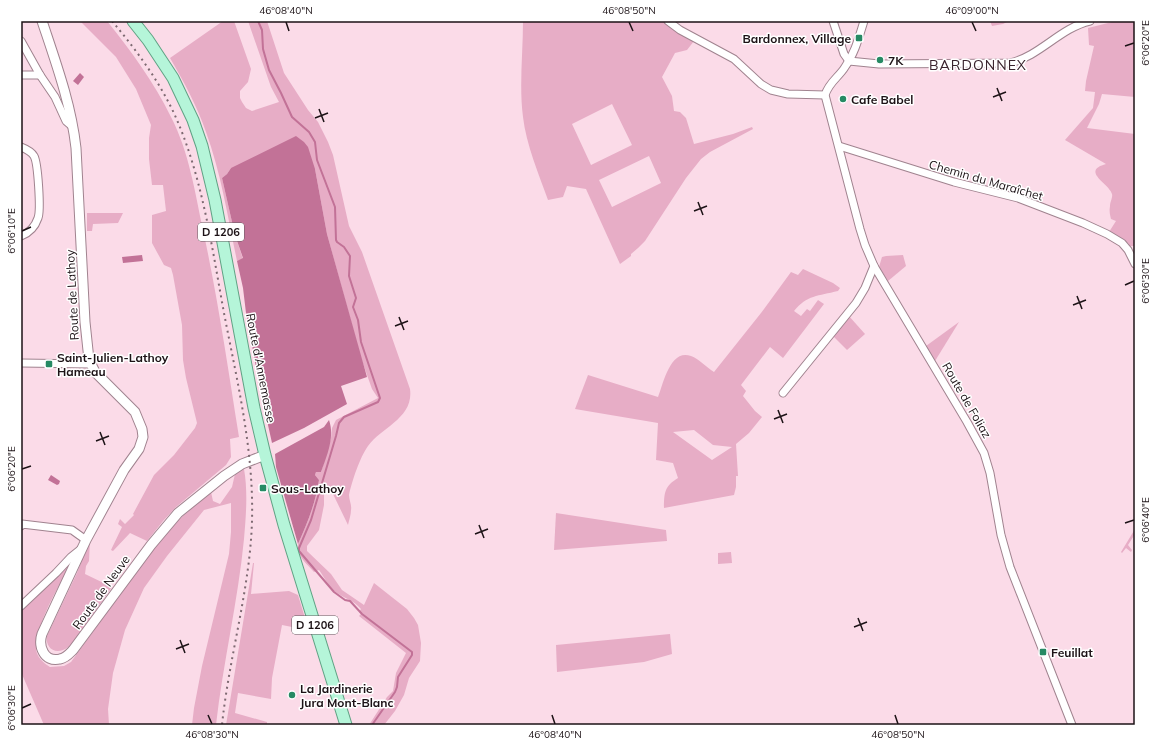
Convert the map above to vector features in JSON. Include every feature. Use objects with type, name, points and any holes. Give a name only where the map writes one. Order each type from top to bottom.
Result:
[{"type":"main road","name":"Route d'Annemasse","points":[[134,22],[148,40],[172,78],[193,120],[202,146],[215,200],[254,408],[265,455],[284,525],[346,725]]},
{"type":"street","name":"Route de Lathoy","points":[[42,21],[67,99],[74,128],[85,322],[90,364]]},
{"type":"street","points":[[668,21],[680,30],[734,59],[765,87],[788,94],[825,94],[828,86],[842,72],[849,61],[864,21]]},
{"type":"street","points":[[833,21],[844,54],[849,61],[879,64],[1010,63],[1028,57],[1063,32],[1090,21]]},
{"type":"street","points":[[21,41],[55,98],[66,121],[74,128]]},
{"type":"street","points":[[21,75],[40,75]]},
{"type":"street","name":"Route de Foliaz","points":[[825,94],[865,245],[874,266],[984,453],[990,473],[1001,535],[1010,567],[1072,725]]},
{"type":"street","name":"Chemin du Maraîchet","points":[[839,146],[954,182],[1018,198],[1107,234],[1122,243],[1128,250],[1135,264]]},
{"type":"street","points":[[21,147],[31,152],[36,160],[40,210],[34,227],[21,236]]},
{"type":"street","points":[[783,393],[856,303],[865,288],[874,266]]},
{"type":"street","points":[[21,364],[90,364],[95,372],[135,412],[142,429],[143,437],[139,449],[124,470],[85,544],[21,606]]},
{"type":"street","name":"Route de Neuve","points":[[85,544],[40,639],[42,651],[52,659],[61,659],[73,650],[150,545],[178,513],[224,476],[242,464],[265,455]]},
{"type":"street","points":[[21,526],[22,524],[67,529],[76,532],[85,544]]},
{"type":"shaded area","points":[[80,21],[107,21],[150,79],[177,130],[187,158],[194,187],[213,282],[239,437],[230,439],[231,457],[226,465],[176,507],[147,541],[130,533],[113,551],[111,550],[122,527],[118,524],[120,519],[125,524],[134,515],[133,514],[154,475],[174,455],[195,428],[197,423],[183,360],[182,325],[173,275],[171,268],[164,265],[152,243],[152,215],[166,211],[163,185],[152,185],[149,159],[149,138],[151,125],[136,89],[116,57]]},
{"type":"shaded area","points":[[223,21],[234,21],[251,69],[248,82],[240,91],[240,98],[246,108],[252,111],[279,102],[271,87],[248,21],[267,21],[284,73],[308,110],[318,122],[328,142],[333,155],[349,226],[362,252],[410,389],[410,399],[402,415],[374,439],[362,456],[354,476],[349,495],[351,514],[348,525],[333,494],[324,491],[324,505],[319,530],[307,546],[307,551],[331,574],[342,590],[364,605],[374,583],[407,609],[418,625],[421,643],[420,661],[409,678],[404,695],[395,711],[384,725],[369,725],[387,697],[393,691],[396,673],[406,653],[359,616],[361,614],[359,612],[361,609],[352,601],[334,591],[319,570],[314,572],[300,556],[298,548],[298,544],[308,521],[316,496],[319,480],[315,475],[316,472],[321,472],[331,438],[332,428],[336,420],[378,398],[372,389],[361,358],[327,234],[315,169],[231,168],[222,178],[235,235],[243,259],[237,261],[216,163],[194,103],[170,58]]},
{"type":"shaded area","points":[[523,21],[663,21],[674,30],[694,41],[687,50],[675,53],[662,77],[672,96],[674,111],[680,112],[686,118],[694,144],[733,134],[752,127],[753,129],[710,152],[701,159],[686,178],[645,241],[631,254],[631,256],[620,264],[586,189],[567,186],[563,197],[548,200],[530,149],[523,117],[521,81]],"holes":[[[612,104],[632,145],[591,165],[572,124]],[[649,156],[661,183],[612,207],[599,180]]]},
{"type":"shaded area","points":[[990,21],[1009,21],[992,26]]},
{"type":"shaded area","points":[[1116,21],[1135,21],[1135,97],[1102,94],[1099,104],[1087,128],[1135,134],[1135,246],[1130,246],[1128,243],[1109,232],[1116,221],[1111,219],[1110,214],[1112,194],[1096,174],[1096,170],[1099,167],[1106,164],[1065,140],[1093,108],[1095,92],[1085,91],[1094,46],[1089,45],[1088,28]]},
{"type":"shaded area","points":[[80,73],[84,77],[78,85],[73,81]]},
{"type":"shaded area","points":[[296,136],[308,147],[315,169],[327,234],[367,377],[341,386],[347,404],[304,428],[272,443],[260,389],[237,261],[243,258],[235,235],[222,178],[231,168]]},
{"type":"shaded area","points":[[87,213],[123,213],[118,223],[93,224],[92,231],[87,231]]},
{"type":"shaded area","points":[[142,255],[143,261],[123,263],[122,257]]},
{"type":"shaded area","points":[[903,255],[906,266],[888,281],[879,267],[882,257]]},
{"type":"shaded area","points":[[803,269],[833,283],[840,288],[838,291],[808,299],[799,306],[794,311],[801,316],[807,309],[810,311],[818,300],[824,304],[783,358],[770,347],[741,385],[746,391],[743,396],[762,417],[749,433],[736,444],[738,476],[736,476],[734,495],[664,508],[666,490],[670,484],[678,478],[673,463],[656,460],[658,423],[575,409],[588,375],[658,397],[668,369],[678,357],[684,355],[691,356],[714,372],[761,313],[791,272],[798,275]],"holes":[[[694,430],[713,445],[732,447],[712,460],[673,432]]]},
{"type":"shaded area","points":[[848,315],[865,334],[847,350],[832,335]]},
{"type":"shaded area","points":[[959,322],[935,361],[926,346]]},
{"type":"shaded area","points":[[329,420],[331,426],[330,446],[321,472],[316,472],[315,475],[319,480],[316,496],[308,521],[298,544],[276,467],[275,454],[324,427]]},
{"type":"shaded area","points":[[244,469],[246,513],[244,539],[216,725],[192,725],[202,666],[229,554],[231,503],[204,510],[167,556],[144,588],[125,630],[113,673],[108,709],[109,725],[44,725],[21,672],[21,610],[49,585],[66,567],[69,568],[53,596],[43,619],[39,630],[36,648],[40,659],[50,667],[64,666],[71,662],[161,538],[176,522],[211,492],[213,501],[220,504],[232,487],[235,474]]},
{"type":"shaded area","points":[[51,475],[60,481],[59,484],[57,485],[48,480]]},
{"type":"shaded area","points":[[556,513],[666,530],[667,541],[554,550]]},
{"type":"shaded area","points":[[1135,529],[1135,534],[1128,545],[1132,550],[1131,552],[1126,548],[1122,553],[1121,552]]},
{"type":"shaded area","points":[[90,539],[89,561],[86,566],[85,574],[112,587],[72,644],[63,650],[56,651],[50,648],[47,643],[47,636],[77,573]]},
{"type":"shaded area","points":[[731,552],[732,563],[718,564],[718,553]]},
{"type":"shaded area","points":[[253,563],[251,594],[289,591],[298,595],[305,618],[302,629],[282,625],[272,678],[271,699],[238,693],[235,713],[267,722],[267,725],[226,725]]},
{"type":"shaded area","points":[[670,634],[672,654],[644,662],[557,672],[556,645]]},
{"type":"waterway","points":[[258,21],[262,30],[263,49],[269,70],[292,117],[309,132],[315,142],[317,160],[335,207],[336,240],[344,247],[350,256],[349,276],[356,298],[353,307],[358,320],[361,342],[380,398],[378,402],[344,417],[339,423],[311,520],[299,548],[299,551],[334,592],[345,600],[350,601],[362,614],[412,652],[412,655],[398,677],[395,692],[372,725]]},
{"type":"railway","points":[[112,21],[139,56],[164,93],[186,143],[194,167],[206,215],[244,416],[252,494],[252,521],[247,572],[229,674],[222,725]]},
{"type":"place","name":"Bardonnex, Village","points":[[859,38]]},
{"type":"place","name":"7K","points":[[880,60]]},
{"type":"place","name":"Cafe Babel","points":[[843,99]]},
{"type":"place","name":"Saint-Julien-Lathoy Hameau","points":[[49,364]]},
{"type":"place","name":"Sous-Lathoy","points":[[263,488]]},
{"type":"place","name":"Feuillat","points":[[1043,652]]},
{"type":"place","name":"La Jardinerie Jura Mont-Blanc","points":[[292,695]]},
{"type":"district","name":"BARDONNEX","points":[[978,65]]}]
